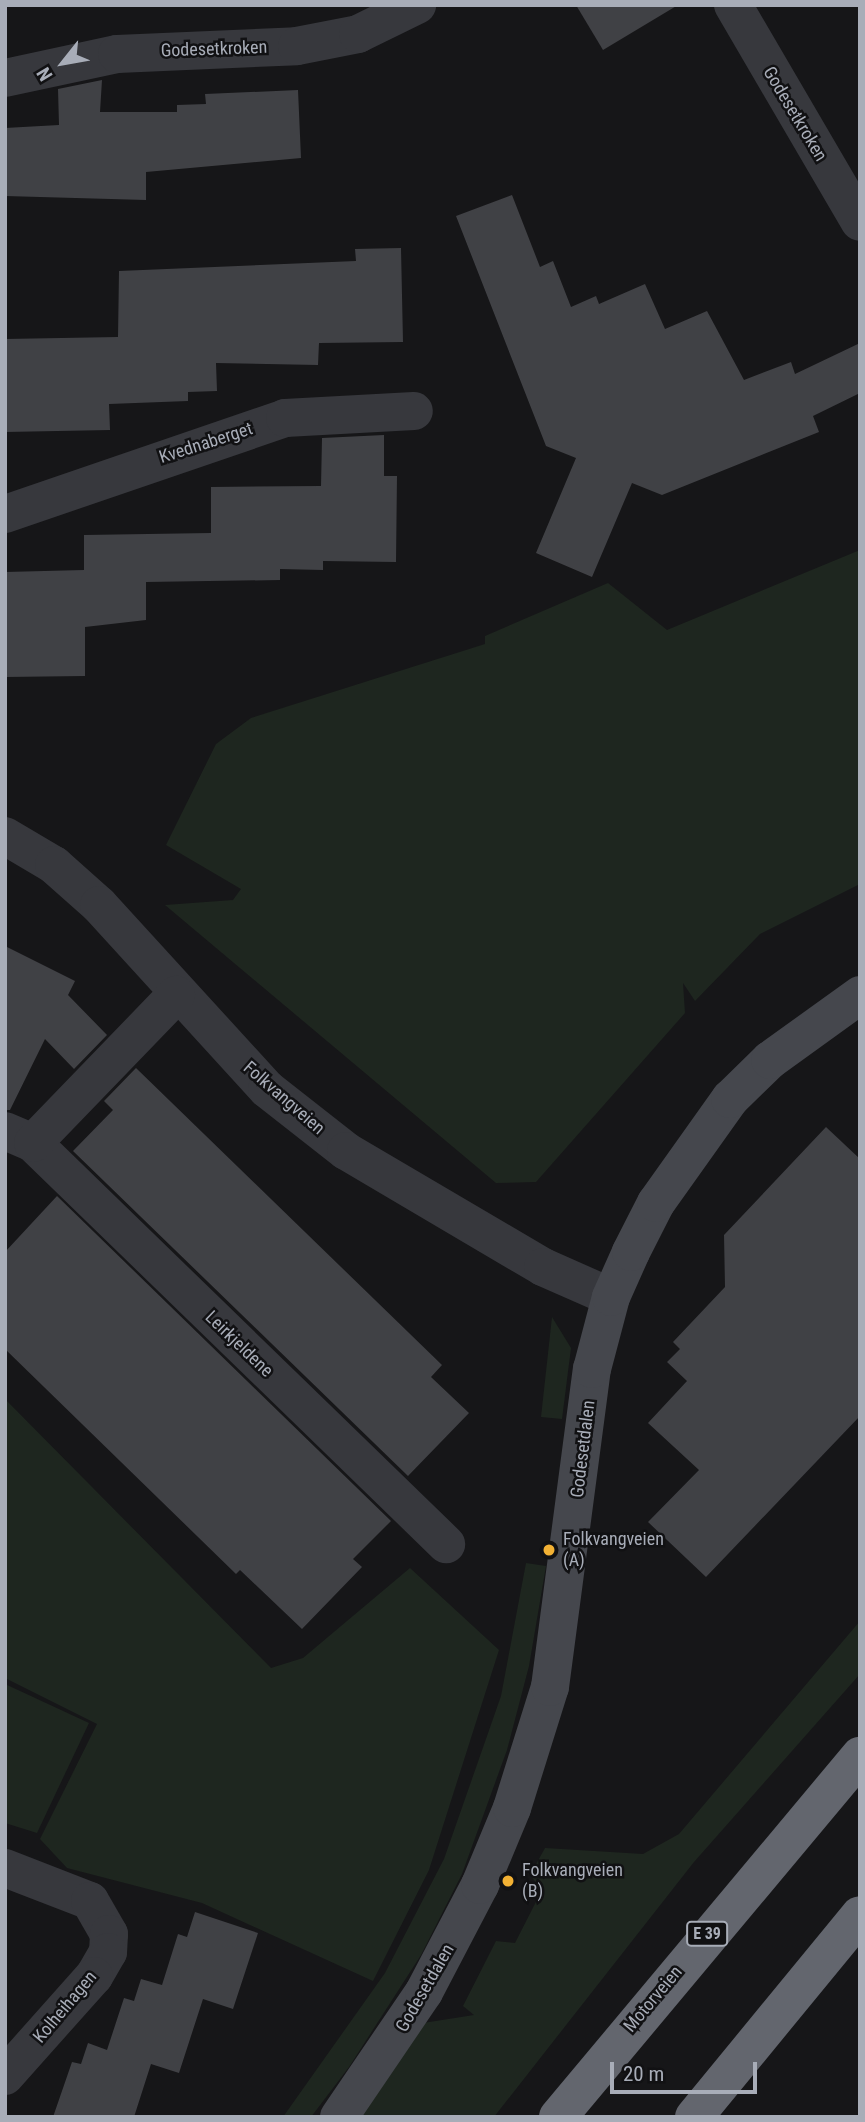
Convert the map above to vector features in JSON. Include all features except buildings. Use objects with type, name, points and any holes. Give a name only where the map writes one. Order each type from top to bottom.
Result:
[{"type":"highway","name":"Motorveien","points":[[558,2117],[860,1756]]},
{"type":"highway","points":[[694,2117],[860,1915]]},
{"type":"main road","name":"Godesetdalen","points":[[339,2117],[424,1992],[480,1885],[512,1808],[550,1688],[592,1369],[611,1297],[656,1203],[730,1099],[770,1060],[860,995]]},
{"type":"street","name":"Godesetkroken","points":[[5,78],[117,54],[297,46],[358,34],[417,5]]},
{"type":"street","name":"Godesetkroken","points":[[733,5],[860,222]]},
{"type":"street","name":"Kvednaberget","points":[[5,514],[285,418],[414,411]]},
{"type":"street","name":"Folkvangveien","points":[[5,836],[54,865],[99,905],[176,995],[267,1089],[346,1151],[543,1267],[611,1297]]},
{"type":"street","name":"Leirkjeldene","points":[[176,995],[19,1137],[446,1544]]},
{"type":"street","name":"Kolheihagen","points":[[5,1868],[90,1901],[109,1934],[108,1952],[94,1976],[5,2076]]},
{"type":"shaded area","points":[[860,550],[860,884],[760,934],[695,1001],[683,983],[685,1013],[536,1182],[496,1183],[165,905],[233,900],[241,889],[166,845],[216,744],[251,718],[485,644],[485,636],[608,583],[667,630]]},
{"type":"shaded area","points":[[552,1317],[571,1348],[562,1419],[541,1417]]},
{"type":"shaded area","points":[[5,1399],[271,1668],[303,1658],[410,1568],[499,1650],[429,1870],[373,1981],[202,1903],[67,1868],[40,1839],[97,1724],[5,1678]]},
{"type":"shaded area","points":[[526,1563],[546,1566],[529,1666],[507,1750],[462,1874],[421,1955],[349,2067],[311,2117],[283,2117],[385,1973],[444,1859],[501,1696]]},
{"type":"shaded area","points":[[860,1621],[860,1674],[694,1862],[494,2117],[357,2117],[423,2023],[474,2015],[463,2006],[496,1941],[515,1943],[542,1890],[530,1875],[545,1848],[643,1854],[679,1834]]},
{"type":"shaded area","points":[[5,1684],[89,1723],[37,1833],[5,1823]]},
{"type":"place","name":"Folkvangveien (A)","points":[[549,1550]]},
{"type":"place","name":"Folkvangveien (B)","points":[[508,1881]]}]
